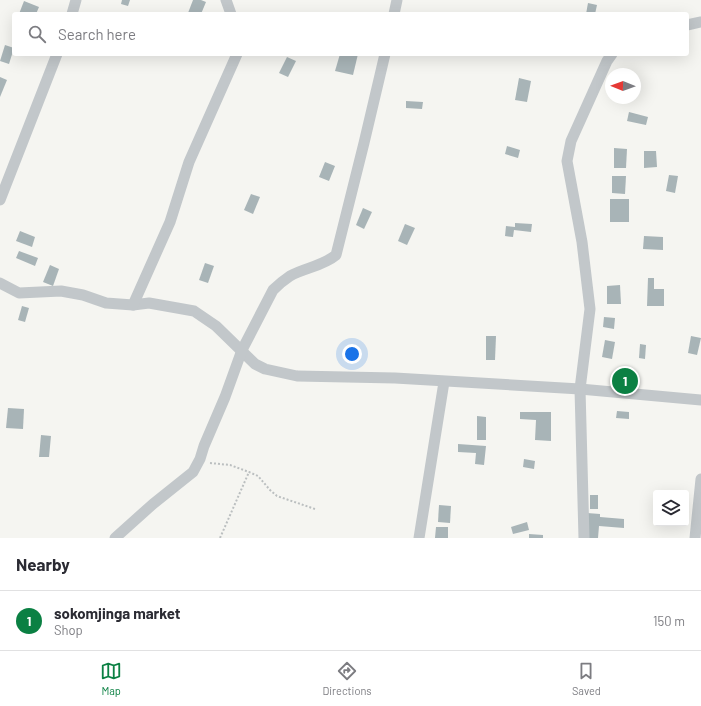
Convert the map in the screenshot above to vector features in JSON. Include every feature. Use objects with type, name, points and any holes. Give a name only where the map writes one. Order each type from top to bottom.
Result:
[{"type":"street","points":[[73,12],[76,0]]},
{"type":"street","points":[[226,0],[230,12]]},
{"type":"street","points":[[394,12],[396,0]]},
{"type":"street","points":[[689,25],[701,22]]},
{"type":"street","points":[[0,200],[56,56]]},
{"type":"street","points":[[133,305],[170,222],[189,162],[236,56]]},
{"type":"street","points":[[115,538],[153,504],[193,472],[201,457],[242,350],[273,290],[290,276],[328,260],[336,255],[385,56]]},
{"type":"street","points":[[584,538],[580,389],[590,309],[582,242],[567,162],[571,141],[611,56]]},
{"type":"street","points":[[0,282],[19,293],[62,291],[106,303],[133,305],[149,303],[194,311],[216,326],[256,364],[265,369],[297,376],[387,378],[580,389],[701,400]]},
{"type":"street","points":[[419,538],[444,382]]},
{"type":"street","points":[[695,538],[701,480]]},
{"type":"path","points":[[201,457],[210,463],[230,465],[258,476],[277,496],[315,509]]},
{"type":"path","points":[[220,538],[249,472]]},
{"type":"building","points":[[122,0],[130,0],[128,6],[121,4]]},
{"type":"building","points":[[193,0],[201,0],[206,2],[202,12],[188,12]]},
{"type":"building","points":[[24,1],[39,7],[37,12],[20,12]]},
{"type":"building","points":[[588,3],[597,5],[595,12],[586,12]]},
{"type":"building","points":[[5,45],[12,47],[12,54],[9,64],[0,61]]},
{"type":"building","points":[[339,56],[358,56],[353,75],[335,71]]},
{"type":"building","points":[[287,57],[296,61],[288,77],[279,73]]},
{"type":"building","points":[[0,77],[7,80],[0,97]]},
{"type":"building","points":[[519,78],[531,81],[527,102],[515,100]]},
{"type":"building","points":[[406,101],[423,102],[422,109],[406,108]]},
{"type":"building","points":[[629,112],[648,117],[646,125],[627,121]]},
{"type":"building","points":[[507,146],[520,150],[518,158],[505,154]]},
{"type":"building","points":[[614,148],[627,149],[626,168],[614,168]]},
{"type":"building","points":[[644,151],[656,151],[657,167],[644,168]]},
{"type":"building","points":[[325,162],[335,166],[329,181],[319,177]]},
{"type":"building","points":[[669,175],[678,176],[675,193],[666,191]]},
{"type":"building","points":[[612,176],[626,176],[625,194],[612,193]]},
{"type":"building","points":[[251,194],[260,197],[253,214],[244,210]]},
{"type":"building","points":[[610,199],[629,199],[629,222],[610,222]]},
{"type":"building","points":[[363,208],[372,212],[364,229],[356,225]]},
{"type":"building","points":[[515,223],[532,224],[531,232],[514,230],[513,237],[505,236],[506,226],[515,227]]},
{"type":"building","points":[[405,224],[415,228],[407,245],[398,241]]},
{"type":"building","points":[[20,231],[35,237],[32,247],[16,241]]},
{"type":"building","points":[[644,236],[663,237],[663,250],[643,249]]},
{"type":"building","points":[[19,251],[38,258],[35,266],[16,258]]},
{"type":"building","points":[[205,263],[214,266],[208,283],[199,280]]},
{"type":"building","points":[[50,265],[59,269],[53,286],[43,282]]},
{"type":"building","points":[[648,278],[654,278],[654,289],[664,289],[664,306],[647,306]]},
{"type":"building","points":[[620,285],[621,304],[607,304],[607,286]]},
{"type":"building","points":[[22,306],[29,308],[25,322],[18,320]]},
{"type":"building","points":[[604,317],[615,318],[614,329],[603,327]]},
{"type":"building","points":[[486,336],[496,336],[495,360],[486,360]]},
{"type":"building","points":[[691,336],[701,338],[697,355],[688,353]]},
{"type":"building","points":[[605,340],[615,342],[612,359],[602,357]]},
{"type":"building","points":[[640,344],[646,345],[645,359],[639,358]]},
{"type":"building","points":[[8,408],[24,409],[23,429],[6,428]]},
{"type":"building","points":[[617,411],[629,412],[629,419],[616,418]]},
{"type":"building","points":[[520,412],[551,412],[551,441],[535,440],[536,420],[520,419]]},
{"type":"building","points":[[477,416],[486,417],[486,440],[477,440]]},
{"type":"building","points":[[41,435],[51,436],[49,457],[39,457]]},
{"type":"building","points":[[458,444],[486,446],[484,465],[475,464],[476,453],[458,452]]},
{"type":"building","points":[[524,459],[535,461],[534,469],[523,467]]},
{"type":"building","points":[[590,495],[598,495],[598,509],[590,509]]},
{"type":"building","points":[[439,505],[451,506],[450,523],[438,522]]},
{"type":"building","points":[[587,513],[600,514],[600,517],[624,519],[624,528],[599,526],[598,538],[585,538]]},
{"type":"building","points":[[527,522],[529,530],[513,534],[511,527]]},
{"type":"building","points":[[436,527],[448,527],[448,538],[435,538]]},
{"type":"building","points":[[529,534],[543,535],[543,538],[529,538]]},
{"type":"place","name":"sokomjinga market","points":[[625,381]]}]
